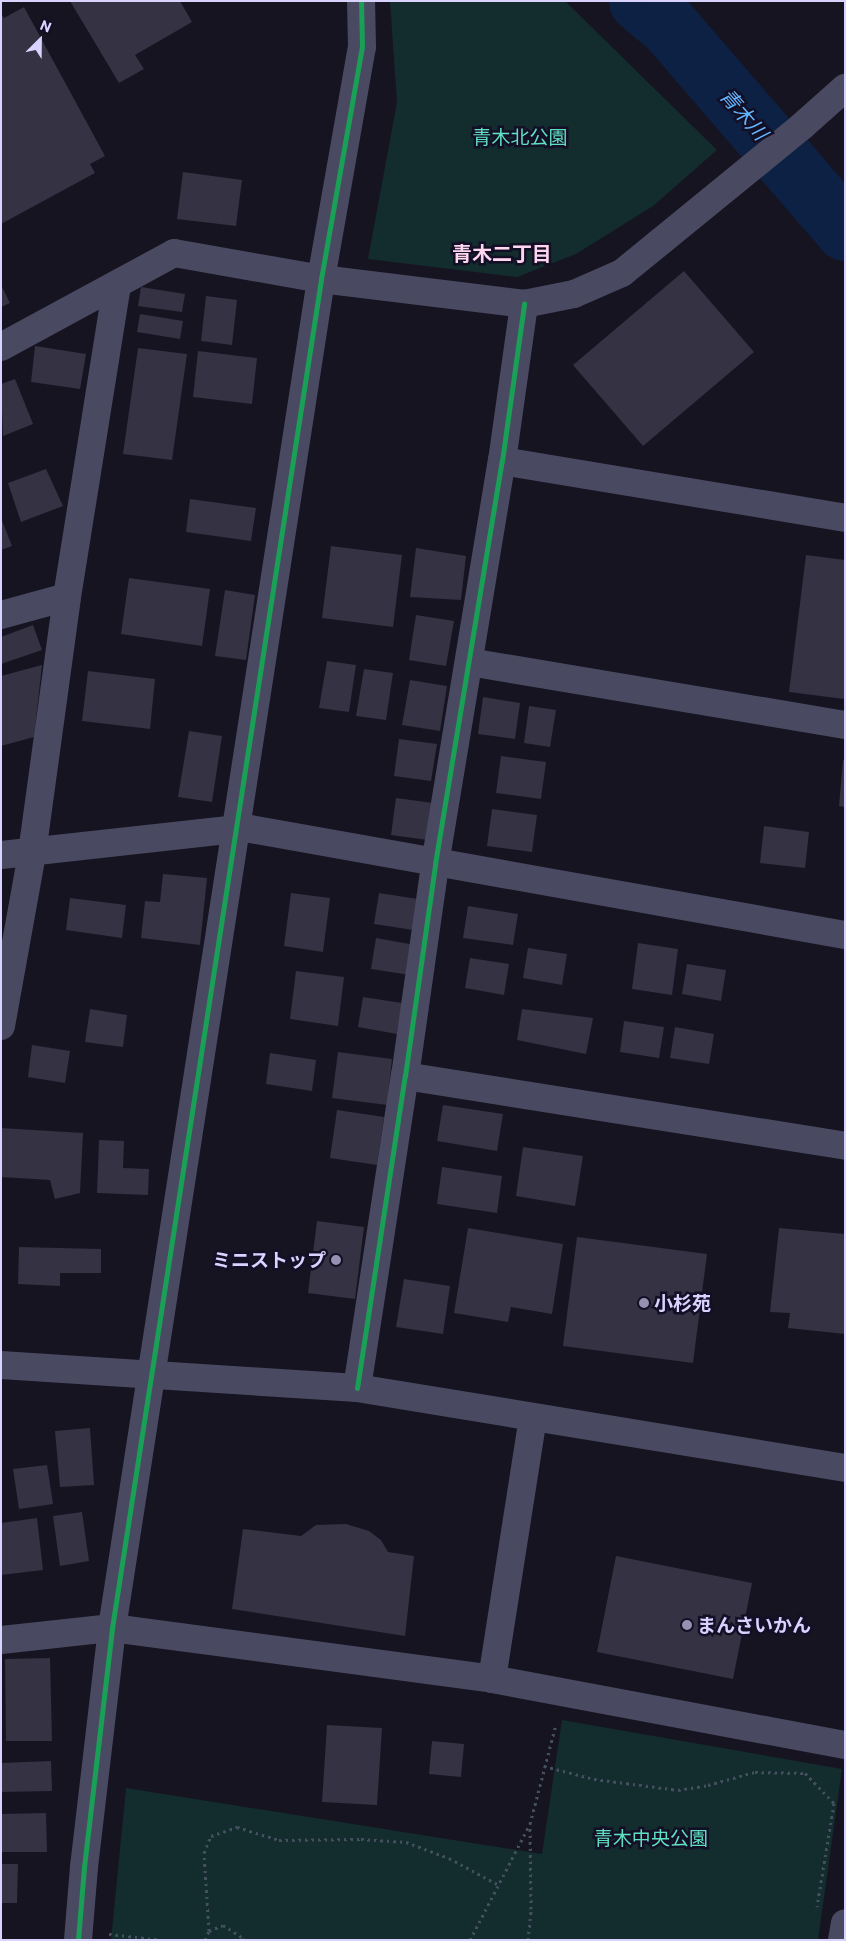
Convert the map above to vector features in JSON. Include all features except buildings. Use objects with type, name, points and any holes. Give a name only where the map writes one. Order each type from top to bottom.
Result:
[{"type":"street","points":[[91,1937],[84,1867],[112,1628],[321,279],[362,47],[361,1]]},
{"type":"street","points":[[1,347],[174,253],[321,279],[524,304],[574,294],[622,273],[802,127],[840,101]]},
{"type":"street","points":[[1,1026],[32,853],[67,597],[117,284]]},
{"type":"street","points":[[357,1388],[406,1076],[435,864],[502,461],[524,304]]},
{"type":"street","points":[[502,461],[845,518]]},
{"type":"street","points":[[1,615],[67,597]]},
{"type":"street","points":[[469,662],[845,725]]},
{"type":"street","points":[[1,855],[245,828],[435,864],[845,935]]},
{"type":"street","points":[[406,1076],[845,1146]]},
{"type":"street","points":[[1,1365],[357,1388],[845,1468]]},
{"type":"street","points":[[492,1679],[533,1417]]},
{"type":"street","points":[[1,1640],[112,1628],[492,1679],[845,1745]]},
{"type":"street","points":[[842,1940],[845,1923]]},
{"type":"path","points":[[470,1940],[530,1824],[564,1693]]},
{"type":"path","points":[[544,1766],[594,1779],[678,1790],[708,1785],[755,1772],[805,1773],[834,1804],[816,1910]]},
{"type":"path","points":[[528,1940],[531,1909],[530,1824]]},
{"type":"path","points":[[205,1940],[209,1931],[204,1853],[211,1836],[237,1827],[279,1840],[361,1839],[406,1842],[449,1858],[499,1885]]},
{"type":"path","points":[[209,1931],[224,1925],[244,1938],[243,1940]]},
{"type":"path","points":[[91,1937],[163,1940]]},
{"type":"green space","name":"青木北公園","points":[[390,1],[565,1],[717,150],[653,206],[576,254],[517,277],[368,259],[397,102]]},
{"type":"green space","name":"青木中央公園","points":[[562,1720],[842,1769],[818,1940],[111,1940],[126,1788],[542,1854]]},
{"type":"waterway","name":"青木川","points":[[639,1],[668,25],[845,230]]},
{"type":"cycle path","points":[[78,1940],[84,1867],[112,1628],[321,279],[362,47],[361,1]]},
{"type":"cycle path","points":[[357,1388],[405,1076],[435,864],[502,461],[524,304]]},
{"type":"place","name":"ミニストップ","points":[[336,1260]]},
{"type":"place","name":"小杉苑","points":[[644,1303]]},
{"type":"place","name":"まんさいかん","points":[[687,1625]]},
{"type":"district","name":"青木二丁目","points":[[502,253]]}]
